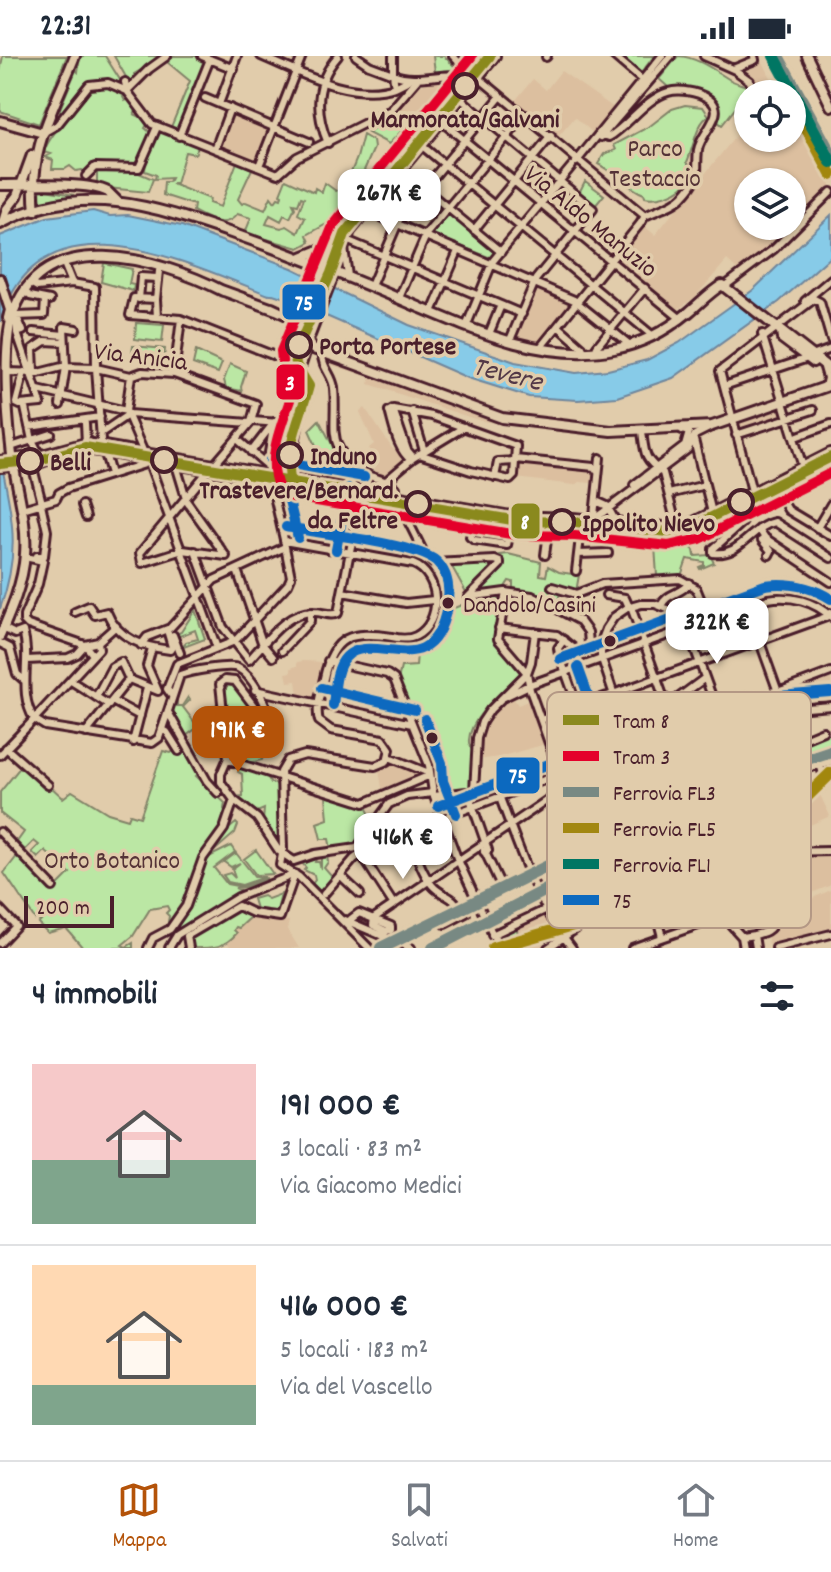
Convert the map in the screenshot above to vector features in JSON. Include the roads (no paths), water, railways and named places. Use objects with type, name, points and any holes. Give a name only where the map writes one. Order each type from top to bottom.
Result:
[{"type":"main road","points":[[1,224],[21,186],[73,56]]},
{"type":"main road","points":[[364,210],[402,170],[460,98],[487,56]]},
{"type":"main road","points":[[312,336],[345,238],[364,210],[495,56]]},
{"type":"main road","points":[[807,56],[831,106]]},
{"type":"main road","points":[[0,121],[43,133]]},
{"type":"main road","points":[[31,212],[37,148]]},
{"type":"main road","points":[[0,185],[83,181],[108,192],[118,202]]},
{"type":"main road","points":[[1,224],[31,212],[77,202],[118,202],[167,210],[302,258],[466,327],[540,348],[585,353],[630,345],[653,336],[681,319],[719,286],[728,289],[831,370]]},
{"type":"main road","points":[[302,258],[345,238]]},
{"type":"main road","points":[[3,630],[17,593],[25,556],[22,509],[6,463],[11,447],[5,353],[13,334],[7,324],[27,287],[49,267],[63,261],[92,257],[119,259],[160,269],[272,308],[306,324],[312,336],[505,419],[589,429],[695,431],[828,387]]},
{"type":"main road","points":[[0,270],[13,311]]},
{"type":"main road","points":[[0,279],[13,311]]},
{"type":"main road","points":[[6,463],[32,464],[86,441],[103,443],[176,465],[268,473],[362,494],[397,496],[512,520],[616,522],[675,528],[775,488],[831,453]]},
{"type":"main road","points":[[6,463],[42,459],[103,443]]},
{"type":"main road","points":[[146,456],[212,468]]},
{"type":"main road","points":[[268,473],[296,485],[397,496],[473,516],[551,525],[588,522],[672,534],[697,527],[809,468],[831,460]]},
{"type":"main road","points":[[289,477],[296,485]]},
{"type":"street","points":[[127,91],[167,56]]},
{"type":"street","points":[[219,104],[237,56]]},
{"type":"street","points":[[263,56],[296,71],[363,91],[395,87],[413,80],[476,75]]},
{"type":"street","points":[[262,167],[302,56]]},
{"type":"street","points":[[328,143],[318,111],[324,80],[338,56]]},
{"type":"street","points":[[356,56],[369,65],[413,80]]},
{"type":"street","points":[[393,56],[395,87]]},
{"type":"street","points":[[453,56],[645,216]]},
{"type":"street","points":[[614,56],[642,80]]},
{"type":"street","points":[[589,147],[662,56]]},
{"type":"street","points":[[466,327],[492,264],[501,252],[577,157],[605,134],[671,56]]},
{"type":"street","points":[[704,56],[749,80]]},
{"type":"street","points":[[733,69],[755,60],[754,56]]},
{"type":"street","points":[[179,136],[200,96],[206,58],[231,68]]},
{"type":"street","points":[[461,63],[476,75]]},
{"type":"street","points":[[125,82],[127,91],[148,121],[157,127],[278,174],[297,157],[391,110],[413,80]]},
{"type":"street","points":[[823,90],[831,82]]},
{"type":"street","points":[[43,133],[57,125],[89,85],[108,83],[127,91]]},
{"type":"street","points":[[540,348],[645,216],[678,200],[698,174],[698,149],[715,120],[715,109],[707,98],[684,90],[668,92],[653,100],[618,132],[609,137],[605,134]]},
{"type":"street","points":[[200,96],[309,142],[312,150]]},
{"type":"street","points":[[371,286],[397,224],[501,96]]},
{"type":"street","points":[[460,98],[561,179],[593,209],[535,282],[510,340]]},
{"type":"street","points":[[215,149],[230,108]]},
{"type":"street","points":[[399,298],[425,237],[525,115]]},
{"type":"street","points":[[605,134],[609,120]]},
{"type":"street","name":"Via Aldo Manuzio","points":[[441,121],[681,319]]},
{"type":"street","points":[[83,181],[95,167],[139,168],[157,127]]},
{"type":"street","points":[[309,142],[324,135]]},
{"type":"street","points":[[474,230],[551,136]]},
{"type":"street","points":[[421,145],[653,336]]},
{"type":"street","points":[[402,170],[501,252]]},
{"type":"street","points":[[386,188],[412,204]]},
{"type":"street","points":[[728,289],[774,249],[831,192]]},
{"type":"street","points":[[364,210],[577,302],[630,345]]},
{"type":"street","points":[[348,276],[345,238],[522,314]]},
{"type":"street","points":[[432,312],[458,251]]},
{"type":"street","points":[[63,261],[72,283]]},
{"type":"street","points":[[157,317],[160,269]]},
{"type":"street","points":[[139,299],[141,277],[156,278],[158,284]]},
{"type":"street","points":[[753,496],[720,372],[829,282]]},
{"type":"street","points":[[46,299],[30,296],[27,287],[72,283],[95,287],[100,417],[111,474]]},
{"type":"street","points":[[13,311],[44,315],[46,299],[43,287]]},
{"type":"street","points":[[596,352],[597,346],[645,288]]},
{"type":"street","points":[[156,299],[134,298],[130,315],[181,319],[291,362],[312,336]]},
{"type":"street","points":[[774,326],[816,299],[831,340]]},
{"type":"street","points":[[489,334],[501,305]]},
{"type":"street","points":[[13,311],[23,331],[13,334],[32,374],[41,403],[22,406]]},
{"type":"street","points":[[174,374],[181,319]]},
{"type":"street","points":[[558,326],[585,353]]},
{"type":"street","points":[[42,459],[32,440],[22,406],[16,400],[32,374],[33,349],[41,342],[76,329]]},
{"type":"street","points":[[33,332],[64,334]]},
{"type":"street","points":[[60,405],[64,334]]},
{"type":"street","points":[[301,372],[312,336]]},
{"type":"street","points":[[312,336],[334,385],[333,427],[338,446],[351,463],[383,481],[397,496],[424,553],[433,564],[500,562],[468,593],[468,597],[506,592],[532,596],[578,619],[587,629],[589,642],[586,649],[578,651],[557,635],[499,628]]},
{"type":"street","points":[[763,336],[788,419],[809,468],[820,471],[831,466]]},
{"type":"street","points":[[724,386],[814,359],[831,349]]},
{"type":"street","points":[[289,477],[299,422],[310,386],[296,359]]},
{"type":"street","points":[[814,359],[827,379],[828,387]]},
{"type":"street","name":"Via Anicia","points":[[8,372],[32,374],[64,367],[96,368],[131,376],[142,372],[174,374],[256,404],[251,422]]},
{"type":"street","points":[[131,376],[128,413],[217,648]]},
{"type":"street","points":[[38,390],[128,413],[251,422],[299,422]]},
{"type":"street","points":[[393,409],[412,411],[516,446],[512,479],[495,477],[404,450],[393,409]]},
{"type":"street","points":[[736,435],[813,410]]},
{"type":"street","points":[[412,411],[417,456]]},
{"type":"street","points":[[103,443],[128,413]]},
{"type":"street","points":[[29,427],[100,417]]},
{"type":"street","points":[[86,421],[86,441]]},
{"type":"street","points":[[176,465],[185,498],[226,556],[181,551],[142,563],[140,553],[168,518],[185,498],[212,468],[251,422]]},
{"type":"street","points":[[251,452],[274,422]]},
{"type":"street","points":[[172,696],[167,689],[177,664],[235,641],[289,583],[289,563],[268,473],[274,422]]},
{"type":"street","points":[[798,436],[831,424]]},
{"type":"street","points":[[378,494],[383,481],[464,427]]},
{"type":"street","points":[[642,431],[646,457],[658,469],[669,494],[675,520]]},
{"type":"street","points":[[695,431],[694,440],[712,513]]},
{"type":"street","points":[[687,447],[695,431]]},
{"type":"street","points":[[11,447],[51,434]]},
{"type":"street","points":[[237,439],[268,473]]},
{"type":"street","points":[[588,522],[694,440]]},
{"type":"street","points":[[687,447],[697,451]]},
{"type":"street","points":[[22,509],[56,499],[68,488],[145,464],[146,456]]},
{"type":"street","points":[[576,571],[578,554],[596,501],[600,458]]},
{"type":"street","points":[[495,477],[498,462],[515,460],[594,467],[597,471]]},
{"type":"street","points":[[32,464],[47,531],[38,584],[23,618],[27,660],[25,699],[34,719],[45,726],[133,742],[156,742],[177,678],[183,673],[233,667],[244,674],[268,713],[267,720],[235,681],[225,680],[220,684],[218,691],[228,760],[221,773],[223,785],[234,800],[257,818],[282,853],[292,860],[359,846],[385,808],[408,796],[468,793],[475,789],[479,732],[488,712],[527,673],[535,632]]},
{"type":"street","points":[[397,496],[399,470]]},
{"type":"street","points":[[669,494],[705,485]]},
{"type":"street","points":[[775,488],[786,508],[831,536]]},
{"type":"street","points":[[208,624],[215,622],[223,627],[249,660],[293,615],[310,612],[337,615],[362,494]]},
{"type":"street","points":[[596,501],[608,507],[616,522]]},
{"type":"street","points":[[817,528],[831,504]]},
{"type":"street","points":[[80,506],[86,517]]},
{"type":"street","points":[[473,516],[471,538],[508,544],[512,520]]},
{"type":"street","points":[[697,527],[704,539],[743,521],[713,549],[717,554],[741,546],[758,530],[777,522],[831,558]]},
{"type":"street","points":[[545,555],[551,525]]},
{"type":"street","points":[[758,530],[771,551],[769,555]]},
{"type":"street","points":[[758,530],[765,538],[831,582]]},
{"type":"street","points":[[141,645],[147,637],[168,629],[214,580],[285,544],[421,567],[433,582],[434,600],[429,623],[418,635],[405,639],[367,634],[352,636],[337,645],[328,661],[319,702],[317,716],[325,728],[382,738],[389,746],[389,757],[384,764],[376,766],[299,755],[286,762],[282,770],[282,853],[279,863],[355,929],[385,934]]},
{"type":"street","points":[[195,551],[223,627]]},
{"type":"street","points":[[578,554],[608,553]]},
{"type":"street","points":[[25,556],[43,560]]},
{"type":"street","points":[[237,570],[263,645],[273,657]]},
{"type":"street","points":[[552,587],[576,594],[603,584],[673,579],[689,583],[699,593],[709,620]]},
{"type":"street","points":[[661,606],[667,596],[684,590],[689,583]]},
{"type":"street","points":[[342,592],[404,603],[434,600]]},
{"type":"street","points":[[506,592],[499,643],[527,673],[547,736]]},
{"type":"street","points":[[606,595],[625,598],[662,692]]},
{"type":"street","points":[[502,698],[529,685],[768,599],[787,597],[806,602],[830,615]]},
{"type":"street","points":[[613,692],[602,659],[601,642],[607,626],[616,615],[645,603],[675,613],[687,628],[710,692]]},
{"type":"street","points":[[75,612],[89,606],[95,615],[107,612],[116,626],[141,645],[152,648],[169,650],[172,647],[168,629]]},
{"type":"street","points":[[747,606],[778,692],[831,672]]},
{"type":"street","points":[[282,651],[310,621],[310,612]]},
{"type":"street","points":[[620,692],[830,615]]},
{"type":"street","points":[[0,755],[71,681],[116,626]]},
{"type":"street","points":[[3,630],[15,634],[26,628],[96,647]]},
{"type":"street","points":[[168,629],[180,653]]},
{"type":"street","points":[[564,640],[558,651],[572,692]]},
{"type":"street","points":[[0,643],[9,647],[17,671],[25,681]]},
{"type":"street","points":[[85,645],[96,647]]},
{"type":"street","points":[[27,660],[68,658],[85,645]]},
{"type":"street","points":[[96,697],[112,667],[121,662],[129,679],[158,691],[147,666],[152,648]]},
{"type":"street","points":[[328,661],[391,676],[396,683],[459,861],[499,948]]},
{"type":"street","points":[[686,692],[705,678]]},
{"type":"street","points":[[86,733],[129,679]]},
{"type":"street","points":[[71,681],[96,697],[140,716]]},
{"type":"street","points":[[133,742],[147,688]]},
{"type":"street","points":[[100,689],[111,702]]},
{"type":"street","points":[[255,690],[412,724]]},
{"type":"street","points":[[811,710],[831,706]]},
{"type":"street","points":[[168,712],[207,781],[218,793]]},
{"type":"street","points":[[541,720],[547,718]]},
{"type":"street","points":[[162,730],[167,732],[179,751]]},
{"type":"street","points":[[811,735],[823,731]]},
{"type":"street","points":[[6,748],[48,785]]},
{"type":"street","points":[[389,757],[428,774]]},
{"type":"street","points":[[228,760],[367,802],[428,774]]},
{"type":"street","points":[[811,767],[831,761]]},
{"type":"street","points":[[820,764],[828,776]]},
{"type":"street","points":[[221,773],[243,765]]},
{"type":"street","points":[[369,948],[350,921],[324,899],[324,894],[352,862],[374,844],[547,781]]},
{"type":"street","points":[[468,793],[483,846],[503,890]]},
{"type":"street","points":[[492,935],[546,907],[530,877],[500,798]]},
{"type":"street","points":[[149,947],[171,928],[189,901],[203,858],[225,828],[234,800]]},
{"type":"street","points":[[411,948],[373,925],[374,918],[547,801]]},
{"type":"street","points":[[409,832],[430,881],[463,909]]},
{"type":"street","points":[[367,835],[374,844]]},
{"type":"street","points":[[2,838],[53,887]]},
{"type":"street","points":[[344,850],[352,862]]},
{"type":"street","points":[[811,851],[831,851]]},
{"type":"street","points":[[361,854],[394,905]]},
{"type":"street","points":[[439,931],[445,924],[442,918],[547,868]]},
{"type":"street","points":[[157,937],[164,940],[168,948],[178,934],[243,894],[295,874]]},
{"type":"street","points":[[189,948],[187,936],[238,906],[251,913],[280,917],[295,874]]},
{"type":"street","points":[[340,875],[360,894]]},
{"type":"street","points":[[306,884],[320,895],[324,894]]},
{"type":"street","points":[[325,903],[350,921]]},
{"type":"street","points":[[0,909],[16,925],[0,943]]},
{"type":"street","points":[[350,921],[358,913],[374,918]]},
{"type":"street","points":[[171,928],[173,933],[178,934]]},
{"type":"street","points":[[558,928],[572,948]]},
{"type":"street","points":[[548,948],[576,928]]},
{"type":"street","points":[[660,928],[662,937]]},
{"type":"street","points":[[634,948],[688,928]]},
{"type":"street","points":[[734,928],[742,937],[744,948]]},
{"type":"street","points":[[742,937],[769,928]]},
{"type":"street","points":[[776,948],[831,934]]},
{"type":"street","points":[[754,935],[756,948]]},
{"type":"water","name":"Tevere","points":[[93,211],[182,226],[292,268],[409,325],[515,362],[576,373],[608,370],[647,360],[679,343],[753,290],[831,215],[831,256],[779,302],[673,378],[617,397],[578,400],[529,397],[468,378],[285,298],[157,254],[117,247],[80,247],[47,258],[20,282],[0,322],[0,236],[47,217]]},
{"type":"water","points":[[0,455],[11,514],[13,549],[0,609]]},
{"type":"tram line","name":"3","points":[[472,56],[333,226],[281,351],[283,370],[294,388],[275,451],[275,476],[279,488],[293,497],[517,535],[575,536],[669,546],[700,539],[831,473]]},
{"type":"tram line","name":"8","points":[[490,56],[345,234],[295,354],[296,365],[309,386],[292,444],[290,479],[295,483],[518,521],[576,522],[669,532],[694,526],[831,457]]},
{"type":"tram line","name":"8","points":[[0,464],[39,460],[85,447],[304,484]]},
{"type":"rail line","name":"FL1","points":[[774,56],[831,162]]},
{"type":"rail line","name":"FL3","points":[[778,56],[831,154]]},
{"type":"rail line","name":"FL5","points":[[806,127],[831,174]]},
{"type":"rail line","name":"FL3","points":[[811,758],[831,751]]},
{"type":"rail line","name":"FL5","points":[[811,793],[831,773]]},
{"type":"rail line","name":"FL3","points":[[381,948],[547,866]]},
{"type":"rail line","name":"FL3","points":[[433,948],[547,890]]},
{"type":"rail line","name":"FL5","points":[[493,948],[563,928]]},
{"type":"place","name":"Marmorata/Galvani","points":[[465,86]]},
{"type":"place","name":"Porta Portese","points":[[299,345]]},
{"type":"place","name":"Induno","points":[[290,455]]},
{"type":"place","name":"Belli","points":[[30,461]]},
{"type":"place","name":"Trastevere/Bernard. da Feltre","points":[[418,504]]},
{"type":"place","name":"Ippolito Nievo","points":[[562,522]]},
{"type":"place","name":"Dandolo/Casini","points":[[448,603]]},
{"type":"park label","name":"Parco Testaccio","points":[[655,162]]},
{"type":"park label","name":"Orto Botanico","points":[[112,859]]}]
